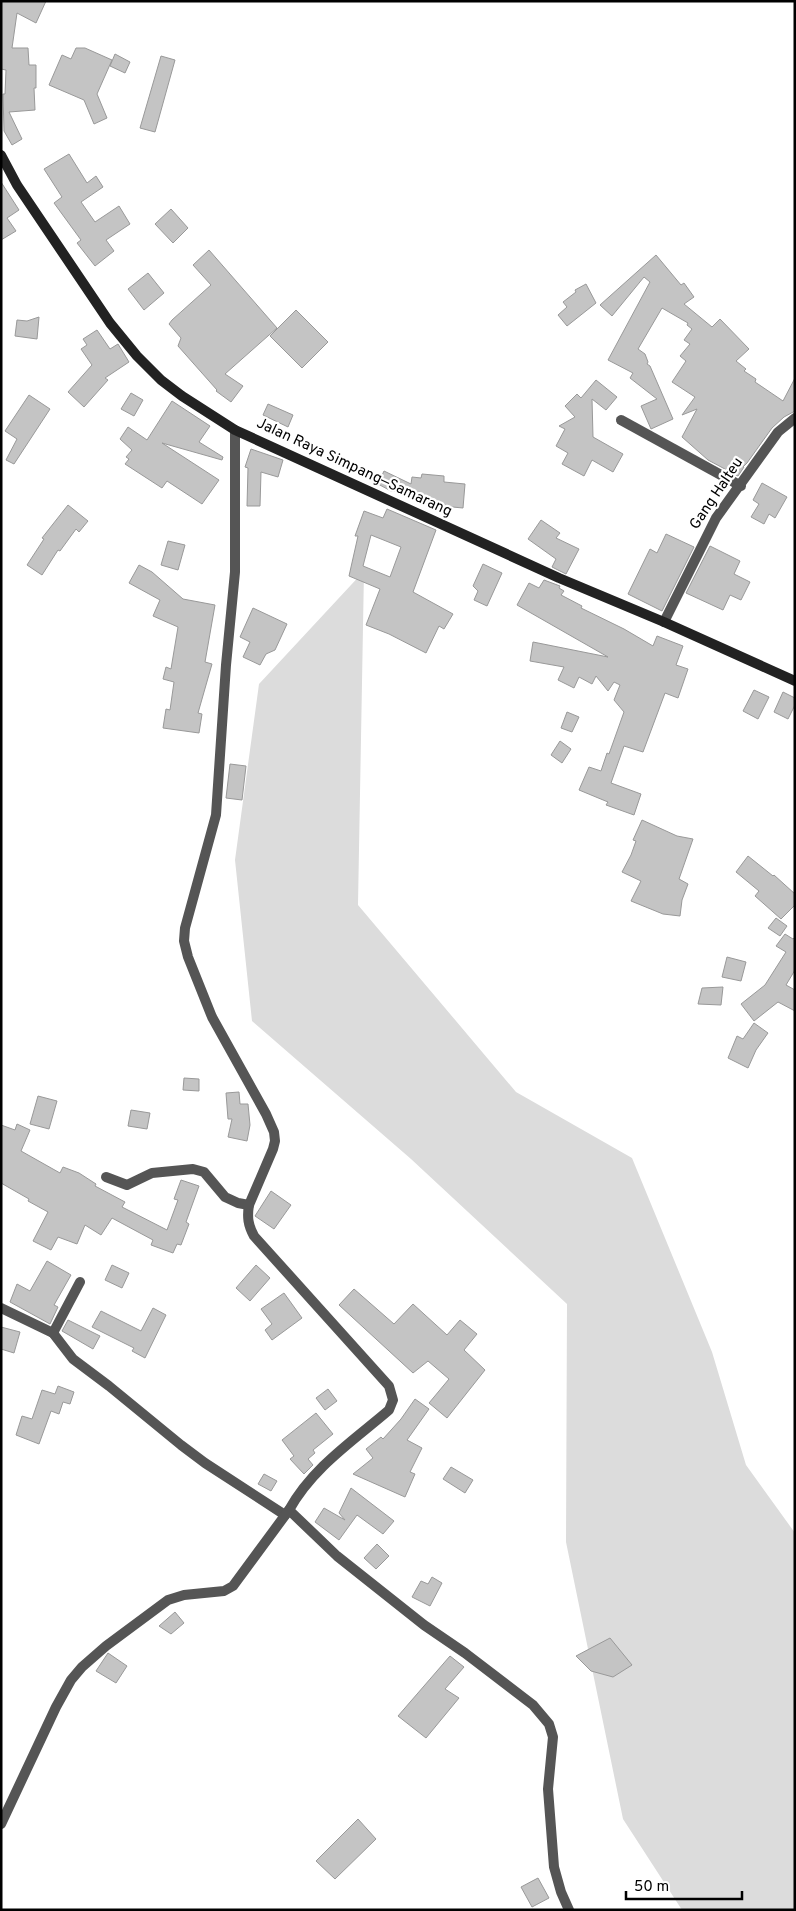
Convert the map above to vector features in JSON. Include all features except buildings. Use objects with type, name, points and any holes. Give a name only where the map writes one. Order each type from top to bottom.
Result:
[{"type":"main road","name":"Jalan Raya Simpang—Samarang","points":[[1,155],[17,185],[110,323],[137,356],[161,380],[235,430],[559,578],[664,622],[795,681]]},
{"type":"street","name":"Gang Halteu","points":[[664,622],[710,528],[778,432],[795,418]]},
{"type":"street","points":[[621,420],[741,486]]},
{"type":"street","points":[[1,1824],[56,1707],[71,1680],[82,1667],[106,1646],[168,1600],[184,1595],[224,1591],[232,1586],[302,1489],[319,1469],[389,1410],[392,1396],[389,1386],[377,1372],[254,1236],[248,1220],[249,1205],[273,1149],[275,1141],[274,1132],[256,1095],[212,1017],[188,957],[184,941],[185,928],[216,814],[226,665],[235,572],[235,430]]},
{"type":"street","points":[[106,1177],[128,1185],[152,1173],[193,1169],[204,1172],[225,1197],[238,1203],[249,1205]]},
{"type":"street","points":[[53,1333],[80,1282]]},
{"type":"street","points":[[1,1308],[53,1333],[73,1359],[109,1386],[180,1445],[205,1463],[287,1512],[337,1556],[424,1625],[533,1705],[549,1724],[553,1737],[548,1789],[554,1867],[561,1892],[569,1910]]},
{"type":"shaded area","points":[[364,571],[358,905],[516,1092],[632,1158],[712,1352],[746,1465],[795,1533],[795,1910],[682,1910],[623,1819],[566,1542],[567,1304],[411,1159],[252,1021],[235,860],[259,684]]}]
